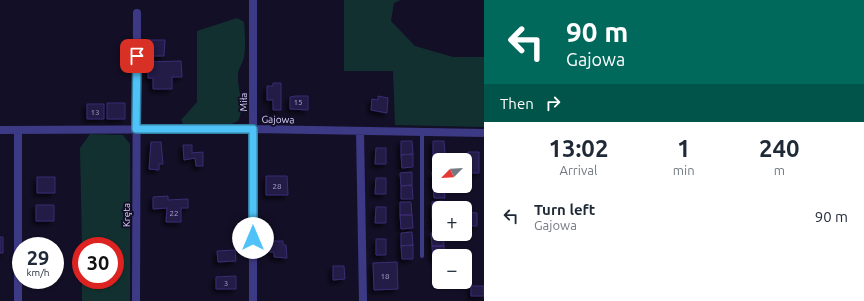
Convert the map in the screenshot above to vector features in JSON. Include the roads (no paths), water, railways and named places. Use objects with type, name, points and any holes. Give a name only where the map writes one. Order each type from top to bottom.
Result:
[{"type":"street","name":"Miła","points":[[253,0],[253,301]]},
{"type":"street","name":"Kręta","points":[[136,301],[137,13]]},
{"type":"street","name":"Gajowa","points":[[0,130],[253,129],[484,133]]},
{"type":"street","points":[[18,130],[18,301]]},
{"type":"street","points":[[360,131],[363,301]]},
{"type":"lane","points":[[422,133],[422,256]]}]
